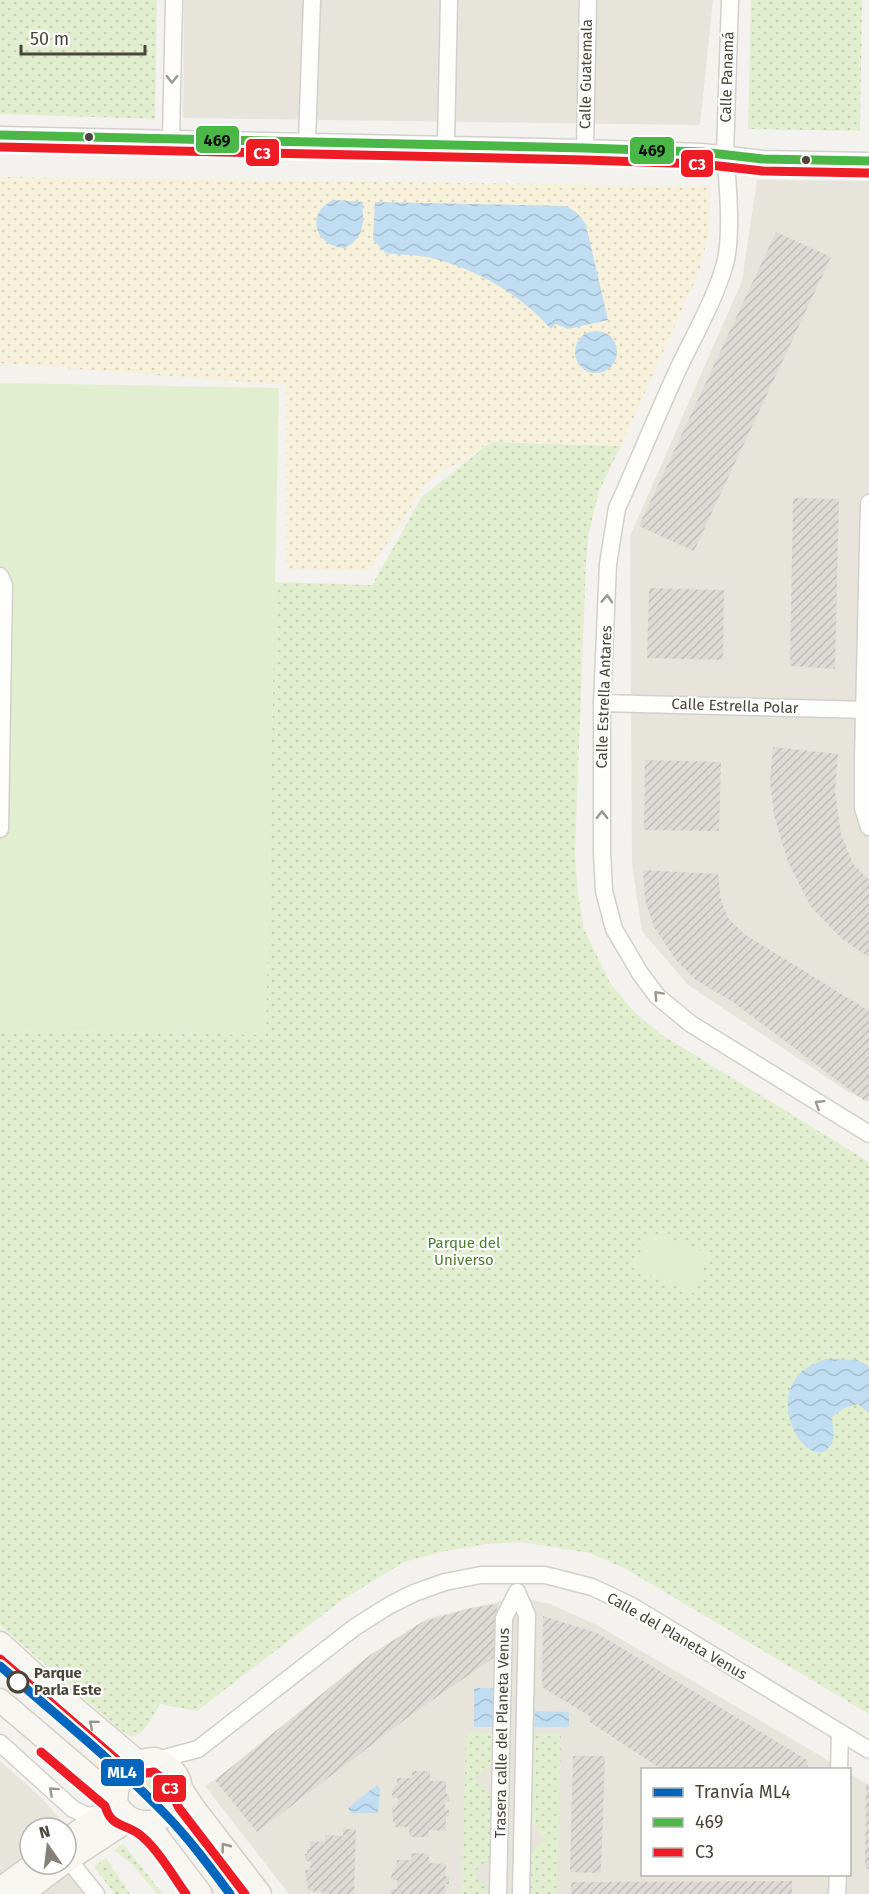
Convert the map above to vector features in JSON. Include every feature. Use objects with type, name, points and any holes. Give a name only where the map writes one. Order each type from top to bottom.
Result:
[{"type":"street","points":[[171,138],[174,0]]},
{"type":"street","points":[[308,141],[312,0]]},
{"type":"street","points":[[446,144],[449,0]]},
{"type":"street","name":"Calle Guatemala","points":[[585,148],[588,0]]},
{"type":"street","name":"Calle Panamá","points":[[725,154],[730,0]]},
{"type":"street","points":[[0,135],[585,148],[702,152],[763,159],[869,161]]},
{"type":"street","name":"Calle Estrella Antares","points":[[725,154],[728,177],[725,263],[709,306],[617,508],[608,564],[602,703],[604,891],[614,929],[640,973],[657,996],[691,1024],[869,1134]]},
{"type":"street","points":[[869,503],[867,710],[863,808],[869,827]]},
{"type":"street","points":[[0,576],[4,585],[0,828]]},
{"type":"street","name":"Calle Estrella Polar","points":[[602,703],[867,710]]},
{"type":"street","name":"Calle del Planeta Venus","points":[[148,1761],[198,1749],[355,1627],[390,1605],[414,1593],[445,1582],[481,1575],[518,1574],[545,1575],[592,1587],[622,1601],[869,1750]]},
{"type":"street","name":"Trasera calle del Planeta Venus","points":[[498,1894],[504,1618],[517,1592],[527,1615],[521,1894]]},
{"type":"street","points":[[0,1643],[33,1674],[148,1761],[169,1767],[193,1807],[260,1894]]},
{"type":"street","points":[[0,1700],[122,1812],[157,1836],[201,1894]]},
{"type":"street","points":[[839,1768],[840,1732]]},
{"type":"street","points":[[0,1743],[73,1809],[88,1815],[122,1812],[159,1820],[175,1808],[179,1799],[180,1784]]},
{"type":"street","name":"Calle del Planeta Venus","points":[[180,1784],[198,1749]]},
{"type":"street","points":[[122,1812],[117,1790],[124,1776],[148,1761]]},
{"type":"street","points":[[78,1846],[122,1812]]},
{"type":"street","points":[[78,1872],[96,1894]]},
{"type":"street","points":[[0,1890],[18,1876]]},
{"type":"street","points":[[22,1894],[42,1876]]},
{"type":"street","points":[[837,1894],[838,1876]]},
{"type":"shaded area","points":[[184,0],[713,0],[700,125],[183,118]]},
{"type":"shaded area","points":[[757,180],[869,181],[869,1102],[847,1091],[688,985],[642,931],[632,865],[630,536],[742,281]]},
{"type":"shaded area","points":[[519,1597],[550,1604],[597,1625],[841,1768],[641,1768],[641,1876],[851,1876],[851,1775],[869,1785],[869,1894],[289,1894],[205,1786],[246,1758],[373,1657],[428,1618]]},
{"type":"shaded area","points":[[0,1761],[42,1798],[57,1816],[18,1816],[18,1876],[71,1876],[85,1894],[0,1894]]},
{"type":"green space","points":[[0,0],[157,0],[155,119],[0,114]]},
{"type":"green space","points":[[751,0],[862,0],[860,131],[748,129]]},
{"type":"green space","points":[[0,383],[279,388],[266,1035],[0,1030]]},
{"type":"green space","name":"Parque del Universo","points":[[491,442],[621,446],[599,491],[589,532],[575,853],[584,929],[610,983],[634,1012],[662,1035],[869,1162],[869,1714],[626,1569],[590,1553],[522,1542],[487,1544],[445,1551],[404,1562],[342,1600],[197,1711],[160,1704],[145,1728],[132,1737],[119,1729],[0,1625],[0,1030],[266,1035],[275,582],[372,585],[422,497]]},
{"type":"green space","points":[[649,1232],[709,1254],[695,1294],[635,1269]]},
{"type":"green space","points":[[466,1732],[498,1733],[497,1759],[475,1777],[496,1804],[495,1854],[473,1872],[490,1894],[462,1894]]},
{"type":"green space","points":[[528,1734],[561,1734],[557,1894],[525,1894],[526,1856],[545,1840],[526,1815]]},
{"type":"green space","points":[[145,1773],[159,1777],[161,1781],[163,1794],[159,1804],[132,1779]]},
{"type":"green space","points":[[197,1826],[249,1894],[234,1894],[187,1833]]},
{"type":"green space","points":[[123,1844],[163,1894],[157,1894],[132,1864],[114,1850]]},
{"type":"green space","points":[[106,1858],[130,1894],[115,1894],[94,1867]]},
{"type":"sand","points":[[0,177],[710,186],[709,234],[698,274],[621,446],[491,442],[427,482],[370,570],[286,569],[286,385],[0,363]]},
{"type":"water","points":[[334,200],[363,202],[363,223],[360,234],[344,248],[326,241],[317,228],[319,212]]},
{"type":"water","points":[[375,202],[565,206],[569,208],[586,225],[608,320],[568,329],[555,324],[551,329],[525,304],[479,275],[428,257],[386,253],[373,240]]},
{"type":"water","points":[[596,331],[611,337],[617,352],[611,367],[596,373],[581,367],[575,352],[581,337]]},
{"type":"water","points":[[825,1359],[857,1360],[869,1366],[869,1413],[858,1404],[844,1408],[832,1417],[834,1434],[831,1444],[824,1452],[814,1452],[796,1434],[790,1420],[788,1404],[791,1388],[800,1373]]},
{"type":"water","points":[[474,1688],[494,1688],[494,1727],[474,1727]]},
{"type":"water","points":[[535,1711],[569,1712],[569,1727],[534,1727]]},
{"type":"water","points":[[377,1785],[380,1789],[378,1813],[351,1813],[348,1808]]},
{"type":"building","points":[[776,232],[831,257],[694,551],[639,526]]},
{"type":"building","points":[[793,498],[839,499],[835,669],[790,666]]},
{"type":"building","points":[[649,588],[724,590],[723,660],[647,658]]},
{"type":"building","points":[[773,747],[838,754],[835,792],[841,834],[853,864],[869,880],[869,957],[842,939],[811,907],[788,862],[774,816],[770,780]]},
{"type":"building","points":[[645,760],[721,762],[719,831],[644,830]]},
{"type":"building","points":[[643,870],[718,874],[721,900],[728,918],[744,934],[869,1011],[869,1098],[866,1102],[733,1002],[696,980],[676,960],[654,927],[645,900]]},
{"type":"building","points":[[497,1604],[495,1657],[415,1712],[257,1832],[215,1780],[370,1655],[422,1622],[471,1608]]},
{"type":"building","points":[[543,1616],[597,1633],[807,1760],[808,1768],[660,1768],[588,1721],[591,1717],[542,1687]]},
{"type":"building","points":[[573,1756],[605,1756],[601,1873],[570,1872]]},
{"type":"building","points":[[412,1771],[430,1771],[430,1781],[446,1781],[446,1794],[449,1794],[449,1801],[445,1802],[445,1810],[449,1810],[449,1817],[446,1817],[446,1831],[429,1830],[429,1837],[409,1837],[409,1827],[395,1827],[392,1806],[397,1806],[398,1798],[392,1798],[392,1790],[397,1785],[397,1778],[412,1778]]},
{"type":"building","points":[[866,1783],[869,1785],[869,1870],[865,1867]]},
{"type":"building","points":[[343,1829],[356,1829],[354,1894],[322,1894],[322,1892],[308,1891],[305,1870],[310,1870],[311,1861],[305,1861],[305,1854],[307,1854],[307,1849],[310,1849],[310,1841],[325,1842],[325,1835],[343,1836]]},
{"type":"building","points":[[412,1853],[429,1854],[429,1863],[446,1864],[445,1876],[449,1877],[449,1884],[445,1884],[445,1894],[391,1894],[391,1889],[397,1889],[397,1880],[391,1880],[397,1860],[411,1860]]},
{"type":"building","points":[[792,1881],[792,1894],[571,1894],[571,1882]]},
{"type":"tram line","name":"ML4","points":[[0,1666],[147,1796],[184,1835],[230,1894]]},
{"type":"transit line","name":"469","points":[[0,135],[585,148],[702,152],[763,159],[869,161]]},
{"type":"transit line","name":"C3","points":[[0,147],[585,160],[701,164],[763,171],[869,173]]},
{"type":"transit line","name":"C3","points":[[0,1659],[131,1772],[138,1774],[154,1772],[166,1781],[179,1808],[245,1894]]},
{"type":"transit line","name":"C3","points":[[41,1752],[105,1806],[113,1821],[143,1837],[157,1852],[186,1894]]},
{"type":"place","name":"Parque Parla Este","points":[[18,1682]]}]
